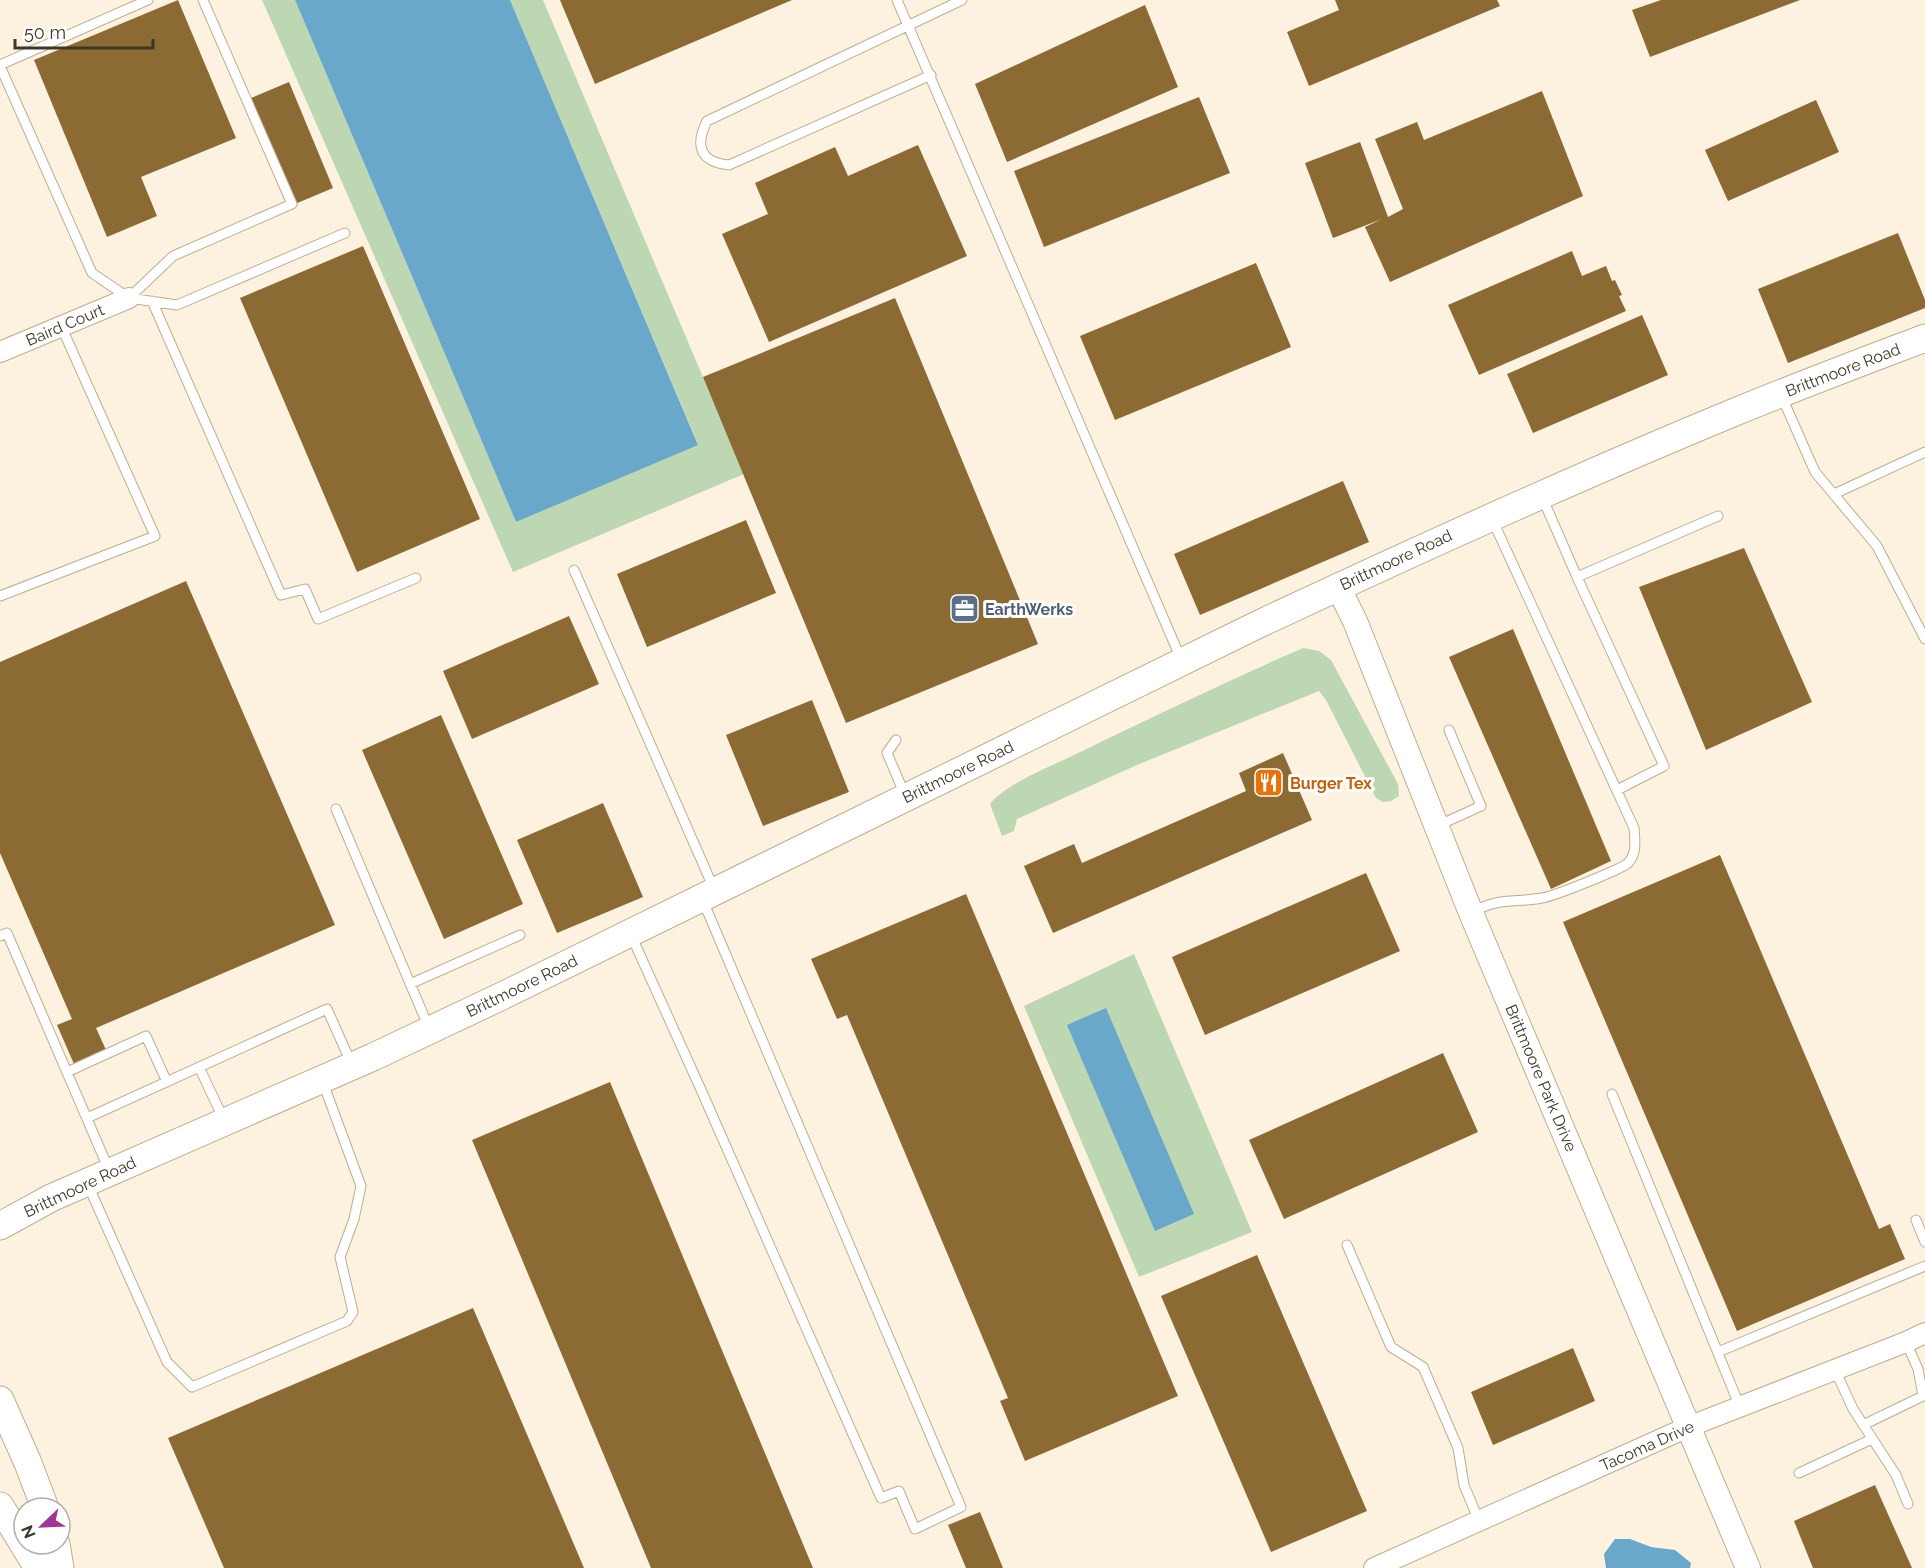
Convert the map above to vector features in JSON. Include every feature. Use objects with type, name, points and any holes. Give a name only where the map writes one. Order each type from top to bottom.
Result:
[{"type":"main road","name":"Brittmoore Road","points":[[0,1226],[51,1198],[430,1030],[1338,587],[1491,517],[1736,411],[1925,338]]},
{"type":"main road","points":[[0,1400],[40,1496]]},
{"type":"main road","points":[[0,1506],[38,1568]]},
{"type":"street","name":"Baird Court","points":[[0,352],[129,298]]},
{"type":"street","name":"Brittmoore Park Drive","points":[[1338,587],[1355,621],[1471,913],[1748,1568]]},
{"type":"street","name":"Tacoma Drive","points":[[1374,1568],[1688,1427],[1925,1333]]},
{"type":"lane","points":[[148,0],[0,66],[92,273],[129,298],[177,305],[345,233]]},
{"type":"lane","points":[[129,298],[173,256],[292,204],[203,0]]},
{"type":"lane","points":[[897,0],[1182,662]]},
{"type":"lane","points":[[931,75],[729,165],[709,160],[702,151],[700,140],[707,121],[962,0]]},
{"type":"lane","points":[[152,301],[281,595],[305,589],[318,619],[416,578]]},
{"type":"lane","points":[[0,596],[155,536],[61,326]]},
{"type":"lane","points":[[1780,394],[1815,472],[1877,546],[1925,639]]},
{"type":"lane","points":[[1834,494],[1925,452]]},
{"type":"lane","points":[[1541,495],[1664,766],[1617,790]]},
{"type":"lane","points":[[1577,577],[1718,516]]},
{"type":"lane","points":[[1471,913],[1485,905],[1507,900],[1543,898],[1627,864],[1635,850],[1634,828],[1491,517]]},
{"type":"lane","points":[[574,570],[961,1507],[915,1529],[899,1491],[881,1498],[630,933]]},
{"type":"lane","points":[[1437,826],[1481,806],[1449,730]]},
{"type":"lane","points":[[896,740],[887,753],[906,797]]},
{"type":"lane","points":[[336,809],[430,1030]]},
{"type":"lane","points":[[0,936],[7,933],[87,1118],[99,1178],[167,1362],[192,1387],[346,1321],[353,1312],[340,1257],[354,1219],[361,1186],[321,1079]]},
{"type":"lane","points":[[410,984],[520,935]]},
{"type":"lane","points":[[87,1118],[327,1009],[352,1065]]},
{"type":"lane","points":[[67,1072],[146,1036],[167,1082]]},
{"type":"lane","points":[[199,1067],[225,1122]]},
{"type":"lane","points":[[1612,1094],[1740,1407]]},
{"type":"lane","points":[[1916,1220],[1925,1242]]},
{"type":"lane","points":[[1347,1245],[1391,1347],[1423,1367],[1458,1448],[1464,1485],[1479,1521]]},
{"type":"lane","points":[[1718,1352],[1925,1266]]},
{"type":"lane","points":[[1863,1425],[1923,1396],[1918,1369],[1906,1342]]},
{"type":"lane","points":[[1835,1370],[1853,1409],[1896,1475],[1908,1504]]},
{"type":"lane","points":[[1798,1473],[1872,1439]]},
{"type":"green space","points":[[262,0],[295,0],[516,522],[698,444],[510,0],[543,0],[744,474],[513,572]]},
{"type":"green space","points":[[1303,648],[1319,651],[1331,660],[1398,784],[1399,796],[1391,801],[1383,802],[1376,798],[1326,700],[1319,691],[1137,765],[1017,819],[1014,831],[1002,836],[990,804],[1016,783]]},
{"type":"green space","points":[[1134,954],[1252,1232],[1139,1277],[1024,1006]]},
{"type":"water","points":[[295,0],[510,0],[698,445],[516,522]]},
{"type":"water","points":[[1106,1008],[1194,1214],[1155,1231],[1067,1025]]},
{"type":"water","points":[[1615,1539],[1630,1539],[1651,1547],[1675,1550],[1691,1563],[1690,1568],[1606,1568],[1604,1554]]},
{"type":"building","points":[[178,0],[236,138],[141,177],[157,216],[107,237],[34,60]]},
{"type":"building","points":[[560,0],[792,0],[595,84]]},
{"type":"building","points":[[1335,0],[1497,0],[1500,6],[1309,86],[1287,32],[1339,10]]},
{"type":"building","points":[[1661,0],[1800,0],[1650,57],[1632,10]]},
{"type":"building","points":[[1145,5],[1178,87],[1007,162],[975,84]]},
{"type":"building","points":[[289,82],[333,188],[295,204],[251,98]]},
{"type":"building","points":[[1542,91],[1583,196],[1390,282],[1365,227],[1382,219],[1333,238],[1305,163],[1360,142],[1388,217],[1403,209],[1375,139],[1417,122],[1424,140]]},
{"type":"building","points":[[1199,97],[1230,173],[1044,247],[1014,171]]},
{"type":"building","points":[[1816,100],[1839,152],[1728,201],[1705,150]]},
{"type":"building","points":[[918,145],[967,256],[769,342],[722,234],[768,214],[755,183],[835,147],[848,176]]},
{"type":"building","points":[[1898,233],[1925,300],[1925,308],[1788,363],[1758,289]]},
{"type":"building","points":[[363,246],[480,519],[357,572],[240,298]]},
{"type":"building","points":[[1572,251],[1582,276],[1606,266],[1612,281],[1615,280],[1622,295],[1619,296],[1626,311],[1479,375],[1448,305]]},
{"type":"building","points":[[1256,263],[1291,347],[1115,420],[1080,336]]},
{"type":"building","points":[[895,298],[1038,644],[846,723],[703,377]]},
{"type":"building","points":[[1642,315],[1668,375],[1533,433],[1507,374]]},
{"type":"building","points":[[1343,481],[1369,542],[1200,615],[1174,554]]},
{"type":"building","points":[[746,520],[776,593],[647,647],[617,574]]},
{"type":"building","points":[[1744,548],[1812,702],[1706,750],[1639,587]]},
{"type":"building","points":[[186,581],[335,925],[96,1028],[106,1050],[74,1064],[57,1025],[72,1019],[0,853],[0,662]]},
{"type":"building","points":[[569,616],[599,684],[472,739],[443,671]]},
{"type":"building","points":[[1513,629],[1611,861],[1551,889],[1449,657]]},
{"type":"building","points":[[812,700],[849,792],[763,826],[726,735]]},
{"type":"building","points":[[441,715],[523,904],[444,939],[362,750]]},
{"type":"building","points":[[1283,753],[1312,820],[1053,933],[1024,866],[1074,844],[1082,863],[1246,791],[1239,773]]},
{"type":"building","points":[[603,803],[643,897],[557,933],[517,840]]},
{"type":"building","points":[[1720,855],[1879,1229],[1890,1224],[1905,1259],[1737,1331],[1563,922]]},
{"type":"building","points":[[1366,873],[1400,951],[1205,1035],[1172,957]]},
{"type":"building","points":[[966,894],[1178,1396],[1025,1461],[1000,1401],[1008,1398],[847,1015],[837,1019],[811,959]]},
{"type":"building","points":[[1443,1053],[1478,1132],[1284,1219],[1249,1140]]},
{"type":"building","points":[[610,1082],[813,1568],[651,1568],[472,1140]]},
{"type":"building","points":[[1257,1255],[1367,1511],[1271,1552],[1161,1296]]},
{"type":"building","points":[[473,1308],[584,1568],[224,1568],[168,1438]]},
{"type":"building","points":[[1573,1348],[1595,1401],[1493,1445],[1471,1392]]},
{"type":"building","points":[[1875,1485],[1912,1568],[1813,1568],[1794,1521]]},
{"type":"building","points":[[980,1512],[1003,1568],[966,1568],[948,1525]]},
{"type":"place","name":"EarthWerks","points":[[964,609]]},
{"type":"place","name":"Burger Tex","points":[[1269,783]]}]
